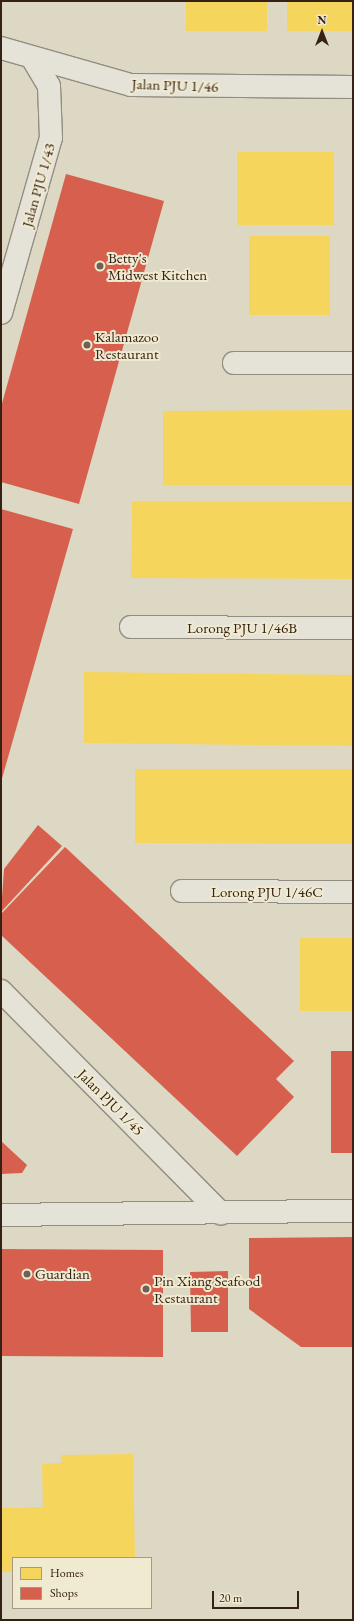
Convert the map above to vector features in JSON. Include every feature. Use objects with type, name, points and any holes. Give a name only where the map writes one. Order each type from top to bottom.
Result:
[{"type":"street","name":"Jalan PJU 1/46","points":[[1,48],[33,59],[131,86],[353,87]]},
{"type":"street","name":"Jalan PJU 1/43","points":[[1,313],[52,138],[49,86],[33,59]]},
{"type":"street","points":[[234,363],[353,363]]},
{"type":"street","name":"Lorong PJU 1/46B","points":[[131,627],[353,628]]},
{"type":"street","name":"Lorong PJU 1/46C","points":[[182,891],[353,892]]},
{"type":"street","name":"Jalan PJU 1/45","points":[[1,992],[221,1213]]},
{"type":"street","points":[[1,1215],[353,1211]]},
{"type":"building: Homes","points":[[186,1],[267,1],[267,31],[186,31]]},
{"type":"building: Homes","points":[[287,1],[353,1],[353,31],[287,31]]},
{"type":"building: Homes","points":[[237,152],[334,152],[334,225],[237,225]]},
{"type":"building: Homes","points":[[249,236],[330,236],[330,315],[249,315]]},
{"type":"building: Homes","points":[[353,410],[353,485],[163,485],[163,411]]},
{"type":"building: Homes","points":[[132,501],[353,502],[353,579],[131,578]]},
{"type":"building: Homes","points":[[84,672],[353,675],[353,746],[84,743]]},
{"type":"building: Homes","points":[[135,769],[353,769],[353,844],[135,843]]},
{"type":"building: Homes","points":[[300,938],[353,938],[353,1011],[300,1011]]},
{"type":"building: Homes","points":[[133,1454],[135,1557],[12,1557],[12,1572],[1,1572],[1,1508],[43,1507],[42,1464],[61,1463],[61,1455]]},
{"type":"building: Shops","points":[[66,174],[164,201],[79,504],[1,482],[1,407]]},
{"type":"building: Shops","points":[[1,509],[73,529],[1,782]]},
{"type":"building: Shops","points":[[38,825],[62,846],[1,912],[4,869]]},
{"type":"building: Shops","points":[[65,847],[294,1061],[276,1079],[294,1097],[237,1156],[1,935],[1,914]]},
{"type":"building: Shops","points":[[331,1051],[353,1051],[353,1153],[331,1153]]},
{"type":"building: Shops","points":[[1,1141],[27,1165],[22,1173],[1,1174]]},
{"type":"building: Shops","points":[[353,1237],[353,1347],[301,1347],[249,1309],[249,1238]]},
{"type":"building: Shops","points":[[1,1249],[163,1250],[163,1357],[1,1356]]},
{"type":"building: Shops","points":[[228,1271],[228,1332],[191,1332],[190,1272]]},
{"type":"place","name":"Betty's Midwest Kitchen","points":[[100,266]]},
{"type":"place","name":"Kalamazoo Restaurant","points":[[87,345]]},
{"type":"place","name":"Guardian","points":[[27,1274]]},
{"type":"place","name":"Pin Xiang Seafood Restaurant","points":[[146,1289]]}]
